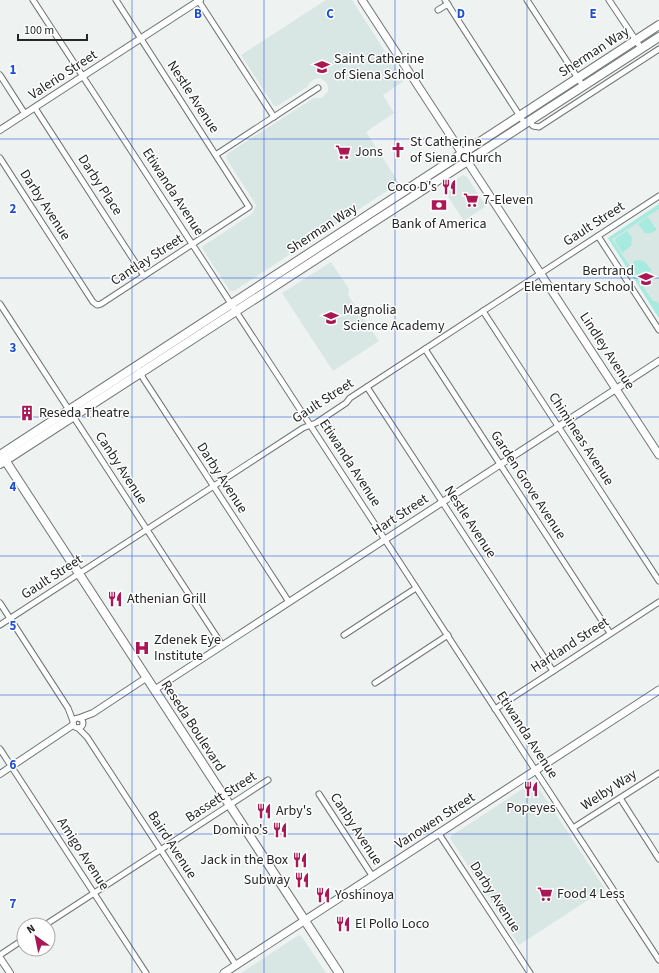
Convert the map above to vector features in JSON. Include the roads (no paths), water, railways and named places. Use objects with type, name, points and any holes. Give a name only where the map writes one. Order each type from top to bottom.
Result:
[{"type":"main road","name":"Lindley Avenue","points":[[362,0],[659,455]]},
{"type":"main road","name":"Sherman Way","points":[[1,458],[234,307],[463,153],[659,25]]},
{"type":"main road","name":"Sherman Way","points":[[234,307],[467,161],[659,37]]},
{"type":"main road","name":"Reseda Boulevard","points":[[1,458],[339,973]]},
{"type":"main road","name":"Vanowen Street","points":[[224,973],[659,690]]},
{"type":"street","name":"Etiwanda Avenue","points":[[34,0],[659,960]]},
{"type":"street","name":"Nestle Avenue","points":[[116,0],[217,154],[249,207]]},
{"type":"street","name":"Valerio Street","points":[[0,130],[199,0]]},
{"type":"street","points":[[199,0],[274,117]]},
{"type":"street","points":[[527,0],[583,86]]},
{"type":"street","points":[[609,0],[641,48]]},
{"type":"street","points":[[438,10],[446,2],[520,116],[533,126],[539,128],[659,49]]},
{"type":"street","points":[[0,75],[25,114]]},
{"type":"street","points":[[217,154],[318,88]]},
{"type":"street","name":"Darby Place","points":[[35,108],[144,276]]},
{"type":"street","name":"Darby Avenue","points":[[0,158],[93,302],[97,305]]},
{"type":"street","name":"Gault Street","points":[[0,625],[214,486],[310,425],[316,423],[368,386],[659,196]]},
{"type":"street","name":"Cantlay Street","points":[[97,305],[101,304],[249,207]]},
{"type":"street","points":[[598,236],[659,330]]},
{"type":"street","name":"Canby Avenue","points":[[0,304],[222,645]]},
{"type":"street","name":"Chimineas Avenue","points":[[483,311],[659,581]]},
{"type":"street","name":"Garden Grove Avenue","points":[[425,349],[610,633]]},
{"type":"street","name":"Hart Street","points":[[154,690],[659,361]]},
{"type":"street","name":"Darby Avenue","points":[[139,369],[289,602]]},
{"type":"street","name":"Nestle Avenue","points":[[368,386],[553,671]]},
{"type":"street","points":[[344,635],[416,588]]},
{"type":"street","name":"Hartland Street","points":[[495,709],[659,602]]},
{"type":"street","name":"Baird Avenue","points":[[0,603],[236,965]]},
{"type":"street","points":[[375,683],[448,635]]},
{"type":"street","points":[[0,774],[146,678]]},
{"type":"street","name":"Amigo Avenue","points":[[0,748],[146,973]]},
{"type":"street","name":"Welby Way","points":[[573,828],[659,773]]},
{"type":"street","name":"Bassett Street","points":[[56,918],[268,780]]},
{"type":"street","name":"Canby Avenue","points":[[319,794],[373,877]]},
{"type":"street","points":[[620,798],[659,859]]},
{"type":"street","name":"Darby Avenue","points":[[439,834],[530,973]]},
{"type":"street","points":[[10,973],[0,956],[16,945]]},
{"type":"place","name":"Saint Catherine of Siena School","points":[[322,67]]},
{"type":"place","name":"St Catherine of Siena Church","points":[[398,150]]},
{"type":"place","name":"Jons","points":[[343,152]]},
{"type":"place","name":"Coco D's","points":[[449,187]]},
{"type":"place","name":"7-Eleven","points":[[471,200]]},
{"type":"place","name":"Bank of America","points":[[439,205]]},
{"type":"place","name":"Bertrand Elementary School","points":[[646,279]]},
{"type":"place","name":"Magnolia Science Academy","points":[[331,318]]},
{"type":"place","name":"Reseda Theatre","points":[[27,413]]},
{"type":"place","name":"Athenian Grill","points":[[115,599]]},
{"type":"place","name":"Zdenek Eye Institute","points":[[142,648]]},
{"type":"place","name":"Popeyes","points":[[531,789]]},
{"type":"place","name":"Arby's","points":[[264,811]]},
{"type":"place","name":"Domino's","points":[[280,830]]},
{"type":"place","name":"Jack in the Box","points":[[300,860]]},
{"type":"place","name":"Subway","points":[[302,880]]},
{"type":"place","name":"Food 4 Less","points":[[545,894]]},
{"type":"place","name":"Yoshinoya","points":[[323,895]]},
{"type":"place","name":"El Pollo Loco","points":[[343,924]]}]
